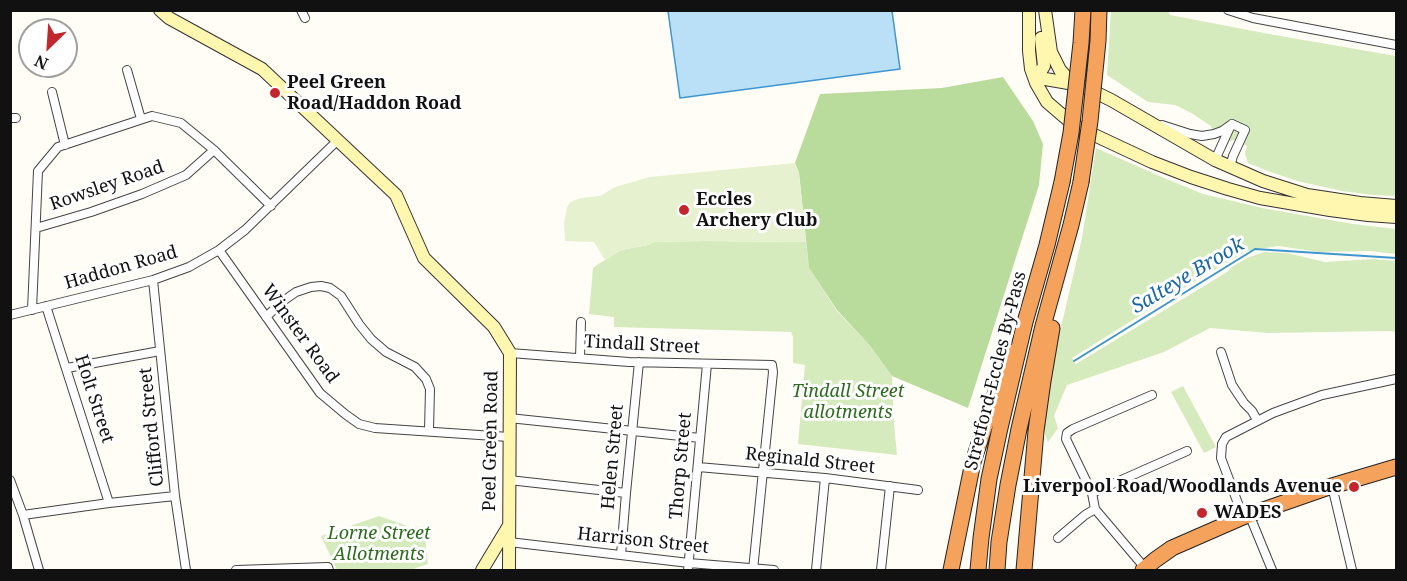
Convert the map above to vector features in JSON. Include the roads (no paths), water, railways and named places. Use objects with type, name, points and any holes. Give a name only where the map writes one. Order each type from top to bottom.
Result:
[{"type":"highway","name":"Stretford-Eccles By-Pass","points":[[978,570],[989,479],[1000,428],[1024,322],[1047,245],[1062,182],[1071,133],[1083,10]]},
{"type":"highway","name":"Stretford-Eccles By-Pass","points":[[997,570],[1006,497],[1019,429],[1081,182],[1090,121],[1100,10]]},
{"type":"highway","points":[[1024,570],[1035,442],[1043,381],[1071,225]]},
{"type":"highway","points":[[951,570],[964,500],[979,442],[1047,245]]},
{"type":"highway","points":[[1144,569],[1172,548],[1246,515],[1396,467]]},
{"type":"street","points":[[1029,10],[1029,51],[1038,89],[1047,102],[1075,126],[1152,162],[1228,189],[1282,202],[1396,217]]},
{"type":"street","points":[[1034,77],[1044,66],[1039,18],[1043,10]]},
{"type":"street","points":[[1043,10],[1054,61],[1068,79],[1111,100],[1215,160],[1263,181],[1307,195],[1396,206]]},
{"type":"street","points":[[1227,10],[1253,18],[1396,45]]},
{"type":"street","name":"Peel Green Road","points":[[168,13],[262,69],[396,195],[424,258],[494,327],[510,353],[509,570]]},
{"type":"street","points":[[127,70],[141,119]]},
{"type":"street","points":[[1034,77],[1081,85]]},
{"type":"street","points":[[52,92],[65,145]]},
{"type":"street","points":[[32,310],[38,171],[58,147],[152,116],[182,123],[214,150],[271,206]]},
{"type":"street","points":[[1143,119],[1202,136],[1214,135],[1232,124]]},
{"type":"street","points":[[1230,167],[1245,130],[1232,124]]},
{"type":"street","points":[[1215,160],[1232,124]]},
{"type":"street","name":"Haddon Road","points":[[10,315],[153,280],[189,267],[219,250],[245,230],[338,140]]},
{"type":"street","name":"Rowsley Road","points":[[36,228],[91,212],[177,179],[186,175],[214,150]]},
{"type":"street","name":"Winster Road","points":[[219,250],[320,393],[359,423],[375,428],[509,436]]},
{"type":"street","name":"Clifford Street","points":[[153,280],[175,496],[186,570]]},
{"type":"street","points":[[266,317],[296,292],[321,286],[336,292],[371,339],[386,352],[416,368],[426,379],[430,389],[429,431]]},
{"type":"street","name":"Holt Street","points":[[46,306],[109,503]]},
{"type":"street","points":[[580,358],[581,322]]},
{"type":"street","points":[[67,368],[160,351]]},
{"type":"street","points":[[1221,352],[1222,365],[1232,385],[1257,420]]},
{"type":"street","name":"Tindall Street","points":[[510,353],[639,362],[772,365],[763,473]]},
{"type":"street","name":"Helen Street","points":[[621,555],[639,362]]},
{"type":"street","name":"Thorp Street","points":[[688,567],[706,364]]},
{"type":"street","points":[[1272,570],[1221,458],[1226,437],[1257,420],[1322,395],[1396,379]]},
{"type":"street","points":[[1144,569],[1095,509],[1092,493],[1066,439],[1067,433],[1152,395]]},
{"type":"street","points":[[509,418],[700,438]]},
{"type":"street","points":[[1092,493],[1187,451]]},
{"type":"street","name":"Reginald Street","points":[[698,467],[825,478],[918,490]]},
{"type":"street","points":[[753,569],[763,473]]},
{"type":"street","points":[[816,570],[825,478]]},
{"type":"street","points":[[10,480],[39,570]]},
{"type":"street","points":[[509,480],[626,493]]},
{"type":"street","points":[[881,570],[891,486]]},
{"type":"street","points":[[1332,486],[1352,570]]},
{"type":"street","points":[[23,515],[175,496]]},
{"type":"street","points":[[1058,538],[1095,509]]},
{"type":"street","name":"Peel Green Road","points":[[483,569],[508,526]]},
{"type":"street","name":"Harrison Street","points":[[509,542],[621,555],[688,567],[774,570]]},
{"type":"street","points":[[483,569],[493,567],[504,570]]},
{"type":"street","points":[[236,570],[329,569]]},
{"type":"water","points":[[668,11],[892,11],[900,69],[680,98]]},
{"type":"waterway","name":"Salteye Brook","points":[[1074,361],[1255,249],[1396,258]]},
{"type":"place","name":"Peel Green Road/Haddon Road","points":[[275,93]]},
{"type":"place","name":"Eccles Archery Club","points":[[684,210]]},
{"type":"place","name":"Liverpool Road/Woodlands Avenue","points":[[1354,487]]},
{"type":"place","name":"WADES","points":[[1202,513]]},
{"type":"park label","name":"Tindall Street allotments","points":[[848,402]]},
{"type":"park label","name":"Lorne Street Allotments","points":[[379,544]]}]
